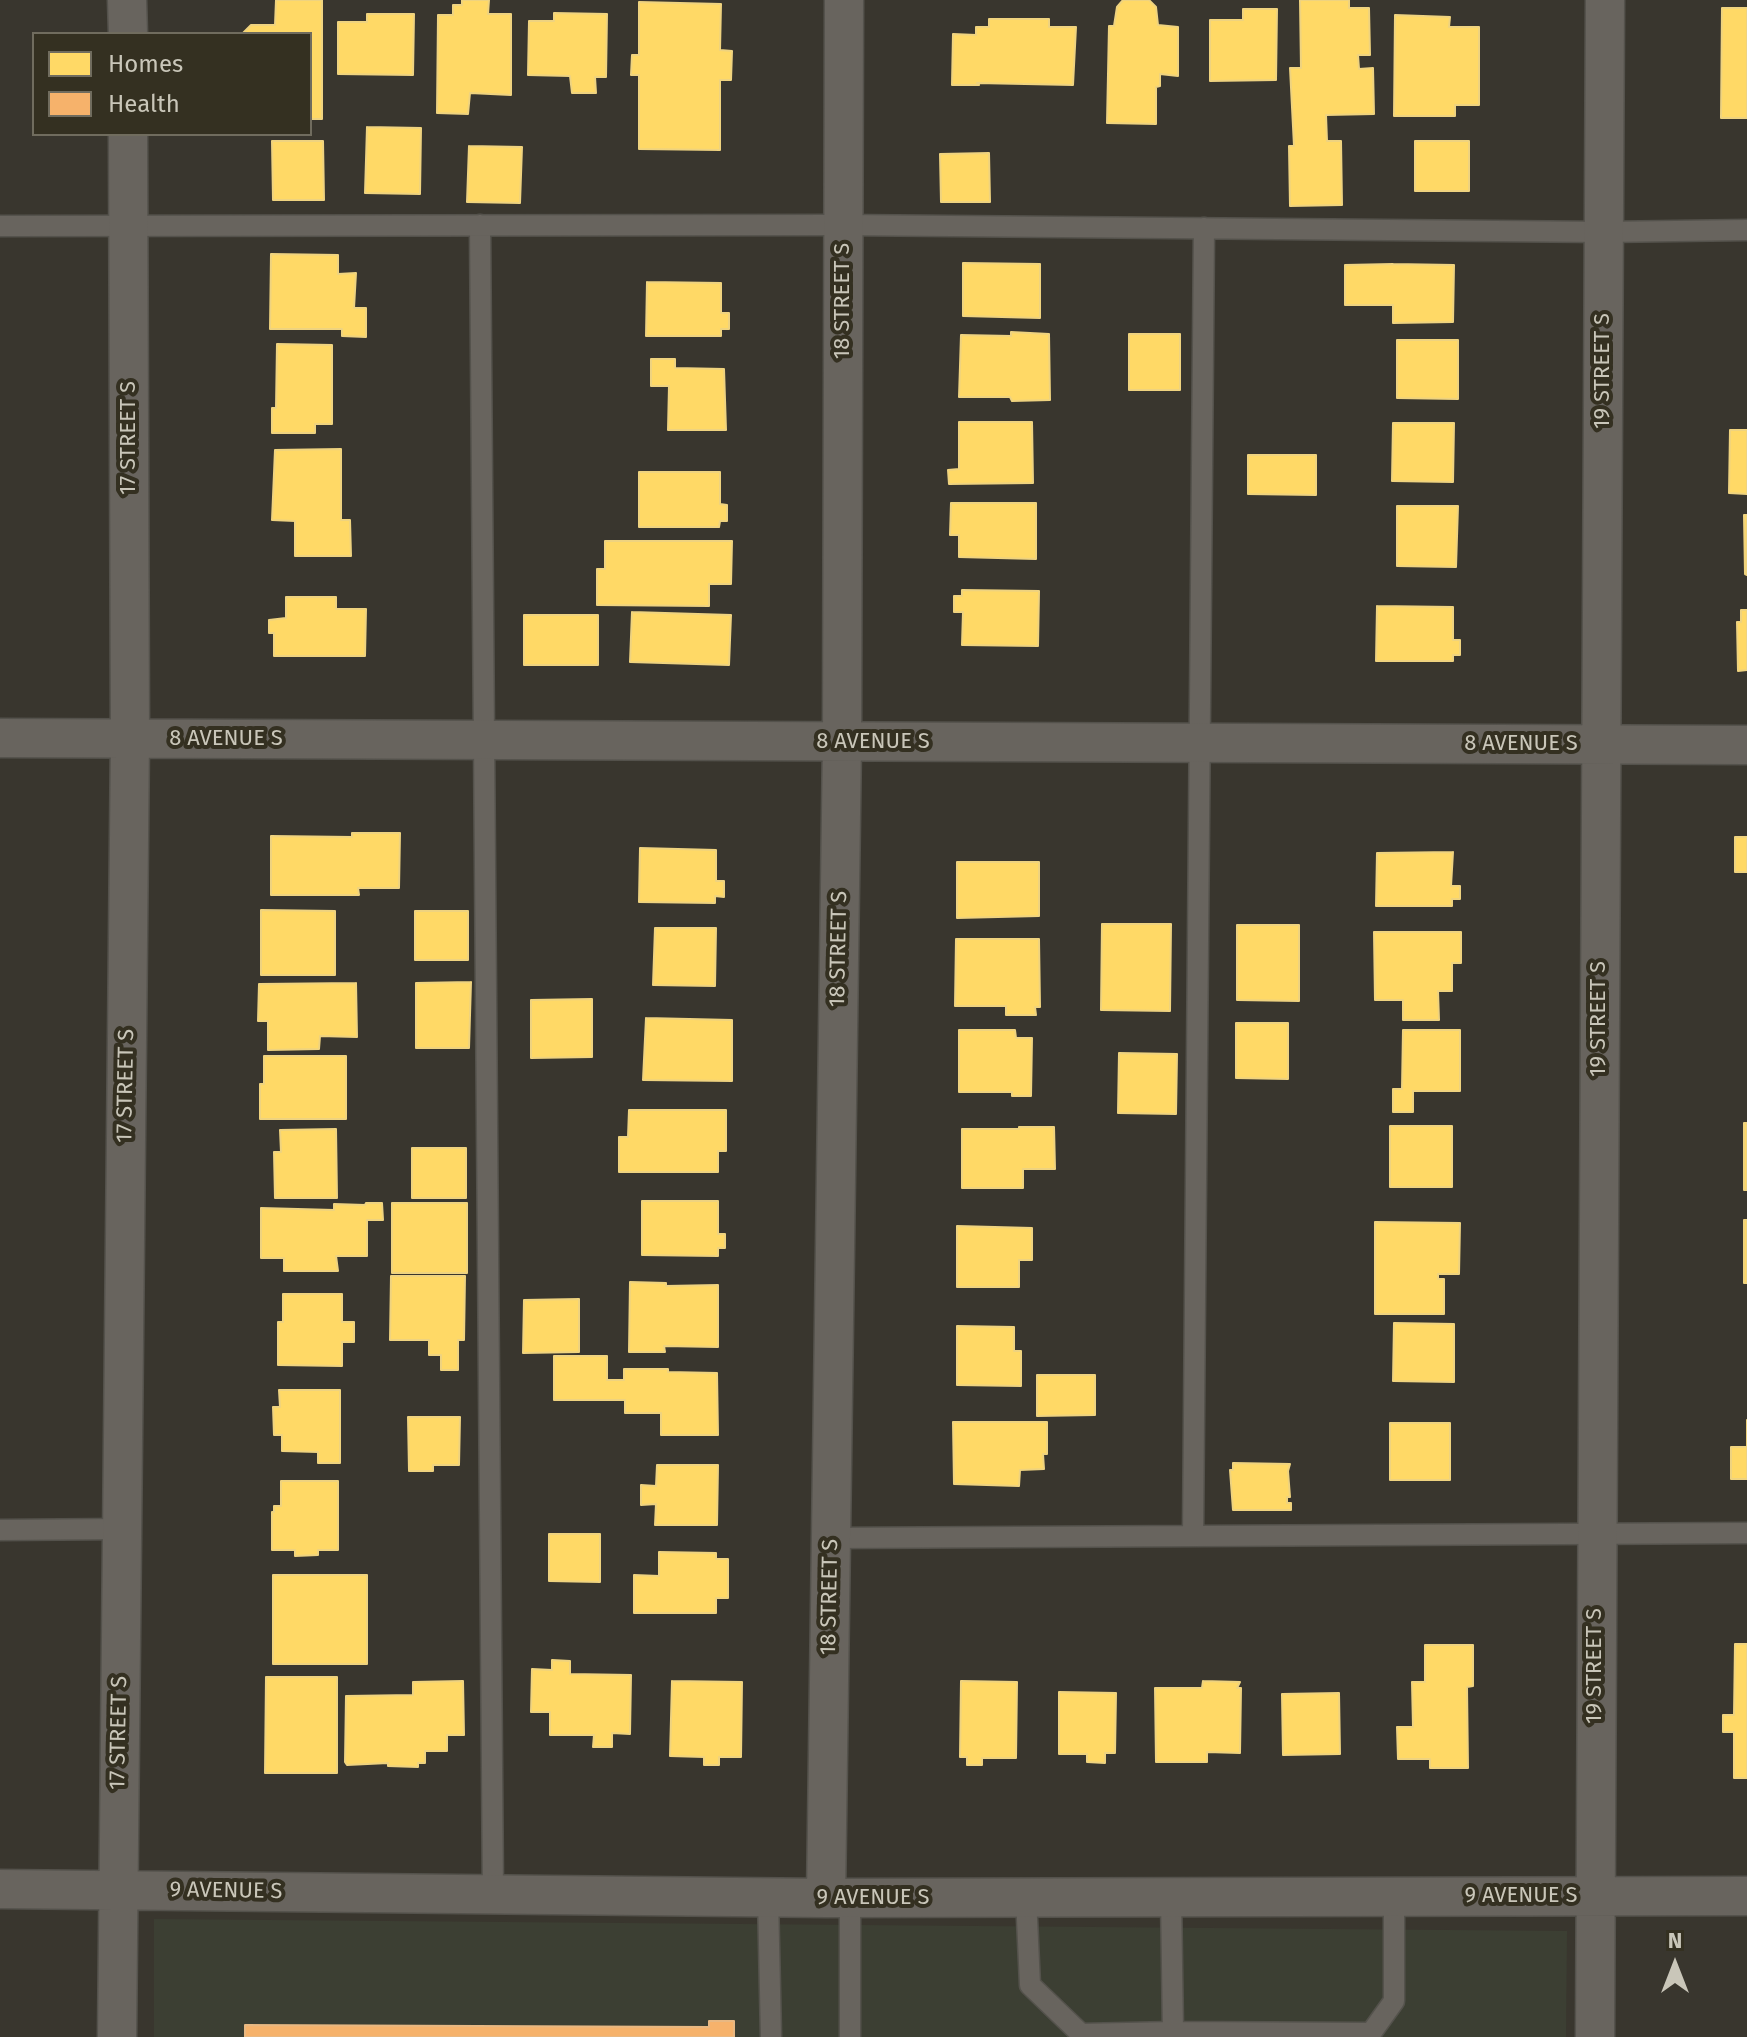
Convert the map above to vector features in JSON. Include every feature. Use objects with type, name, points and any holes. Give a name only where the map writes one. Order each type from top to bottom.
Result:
[{"type":"street","points":[[127,0],[128,32]]},
{"type":"street","name":"18 STREET S","points":[[838,1898],[831,1538],[842,742],[844,0]]},
{"type":"street","name":"19 STREET S","points":[[1595,2037],[1605,0]]},
{"type":"street","name":"17 STREET S","points":[[117,2037],[130,738],[128,136]]},
{"type":"street","name":"8 AVENUE S","points":[[0,738],[1747,745]]},
{"type":"street","name":"9 AVENUE S","points":[[0,1889],[838,1898],[1747,1896]]},
{"type":"lane","points":[[480,225],[493,1894]]},
{"type":"lane","points":[[0,226],[843,225],[1604,232],[1747,230]]},
{"type":"lane","points":[[1193,1535],[1204,228]]},
{"type":"lane","points":[[0,1530],[121,1529]]},
{"type":"lane","points":[[831,1538],[1747,1533]]},
{"type":"lane","points":[[768,1897],[771,2037]]},
{"type":"lane","points":[[1026,1897],[1030,1985],[1081,2034],[1174,2035],[1371,2033],[1394,2001],[1394,1897]]},
{"type":"lane","points":[[1171,1897],[1174,2035]]},
{"type":"lane","points":[[838,1898],[850,2037]]},
{"type":"shaded area","points":[[154,1919],[1567,1931],[1566,2037],[154,2037]]},
{"type":"building: Homes","points":[[276,0],[322,0],[322,119],[312,119],[312,32],[244,32],[251,25],[275,25]]},
{"type":"building: Homes","points":[[462,0],[489,0],[488,14],[511,14],[511,95],[470,93],[468,114],[437,113],[438,15],[453,15],[453,5],[462,5]]},
{"type":"building: Homes","points":[[1123,0],[1149,0],[1156,7],[1158,25],[1178,27],[1178,76],[1160,74],[1160,86],[1156,87],[1156,124],[1107,123],[1109,26],[1114,26],[1117,7]]},
{"type":"building: Homes","points":[[1300,0],[1349,0],[1349,8],[1369,8],[1370,55],[1358,55],[1359,69],[1373,68],[1374,114],[1326,115],[1327,141],[1341,141],[1342,205],[1290,206],[1289,146],[1294,146],[1290,68],[1301,68]]},
{"type":"building: Homes","points":[[639,2],[721,4],[720,50],[732,51],[731,80],[720,80],[720,150],[639,149],[639,75],[631,75],[632,55],[639,55]]},
{"type":"building: Homes","points":[[1722,8],[1747,8],[1747,118],[1721,118]]},
{"type":"building: Homes","points":[[1243,9],[1277,9],[1276,80],[1210,81],[1210,20],[1243,20]]},
{"type":"building: Homes","points":[[554,13],[607,14],[606,77],[595,77],[596,93],[572,93],[570,76],[528,75],[529,21],[554,21]]},
{"type":"building: Homes","points":[[367,14],[414,14],[413,75],[338,74],[338,22],[367,22]]},
{"type":"building: Homes","points":[[1395,15],[1450,17],[1449,27],[1479,27],[1479,105],[1455,105],[1455,116],[1394,116]]},
{"type":"building: Homes","points":[[989,19],[1049,19],[1049,27],[1076,27],[1073,85],[952,85],[953,34],[976,35],[976,27],[989,27]]},
{"type":"building: Homes","points":[[367,127],[421,128],[420,194],[365,193]]},
{"type":"building: Homes","points":[[272,141],[323,141],[324,200],[273,200]]},
{"type":"building: Homes","points":[[1415,141],[1469,141],[1469,191],[1415,191]]},
{"type":"building: Homes","points":[[469,146],[522,147],[520,203],[467,202]]},
{"type":"building: Homes","points":[[989,153],[990,202],[941,202],[940,154]]},
{"type":"building: Homes","points":[[271,254],[338,255],[338,274],[356,273],[354,308],[366,308],[366,337],[342,336],[342,329],[270,329]]},
{"type":"building: Homes","points":[[963,263],[1040,264],[1040,318],[963,316]]},
{"type":"building: Homes","points":[[1345,265],[1454,265],[1453,322],[1393,323],[1393,305],[1345,305]]},
{"type":"building: Homes","points":[[647,282],[721,283],[721,313],[729,313],[729,329],[721,329],[721,336],[646,336]]},
{"type":"building: Homes","points":[[1011,332],[1049,334],[1050,400],[959,397],[961,335],[1011,336]]},
{"type":"building: Homes","points":[[1129,334],[1180,334],[1180,390],[1129,390]]},
{"type":"building: Homes","points":[[1397,340],[1458,340],[1458,399],[1397,398]]},
{"type":"building: Homes","points":[[277,344],[332,345],[332,424],[315,424],[315,433],[272,433],[272,408],[276,408]]},
{"type":"building: Homes","points":[[651,359],[675,359],[675,368],[724,369],[726,430],[668,430],[669,386],[651,386]]},
{"type":"building: Homes","points":[[959,422],[1032,422],[1033,483],[949,484],[948,470],[959,469]]},
{"type":"building: Homes","points":[[1393,423],[1454,423],[1453,482],[1392,481]]},
{"type":"building: Homes","points":[[1730,430],[1747,430],[1747,494],[1729,493]]},
{"type":"building: Homes","points":[[341,449],[341,520],[350,520],[351,556],[295,556],[295,521],[272,520],[275,450]]},
{"type":"building: Homes","points":[[1248,455],[1316,455],[1316,495],[1248,494]]},
{"type":"building: Homes","points":[[639,472],[720,472],[720,504],[727,505],[727,521],[720,521],[719,527],[639,527]]},
{"type":"building: Homes","points":[[951,503],[1036,503],[1036,559],[959,557],[959,535],[950,535]]},
{"type":"building: Homes","points":[[1397,506],[1458,506],[1456,567],[1397,566]]},
{"type":"building: Homes","points":[[1744,515],[1747,515],[1747,575],[1745,574]]},
{"type":"building: Homes","points":[[605,541],[732,541],[731,584],[709,584],[709,606],[597,605],[597,569],[605,569]]},
{"type":"building: Homes","points":[[962,590],[1039,591],[1038,646],[962,645],[963,612],[954,612],[954,596],[962,596]]},
{"type":"building: Homes","points":[[286,597],[336,597],[336,609],[366,609],[365,656],[274,656],[274,633],[269,633],[269,620],[286,618]]},
{"type":"building: Homes","points":[[1377,606],[1453,607],[1453,640],[1460,640],[1460,655],[1453,655],[1453,661],[1376,661]]},
{"type":"building: Homes","points":[[1741,610],[1747,610],[1747,670],[1738,671],[1737,622],[1741,622]]},
{"type":"building: Homes","points":[[632,612],[731,615],[729,665],[630,662]]},
{"type":"building: Homes","points":[[524,615],[598,615],[598,665],[524,665]]},
{"type":"building: Homes","points":[[352,833],[400,833],[399,888],[358,888],[359,895],[271,895],[271,836],[352,837]]},
{"type":"building: Homes","points":[[1735,837],[1747,837],[1747,872],[1735,872]]},
{"type":"building: Homes","points":[[640,848],[716,850],[716,881],[724,881],[724,897],[715,896],[715,903],[639,902]]},
{"type":"building: Homes","points":[[1453,852],[1451,886],[1460,886],[1460,899],[1452,899],[1452,906],[1376,906],[1377,853]]},
{"type":"building: Homes","points":[[957,862],[1039,862],[1039,916],[957,918]]},
{"type":"building: Homes","points":[[261,910],[335,911],[335,975],[261,975]]},
{"type":"building: Homes","points":[[415,911],[468,911],[468,960],[415,960]]},
{"type":"building: Homes","points":[[1102,924],[1171,924],[1170,1011],[1101,1010]]},
{"type":"building: Homes","points":[[1237,925],[1299,925],[1299,1001],[1237,1000]]},
{"type":"building: Homes","points":[[655,928],[716,928],[715,986],[653,985]]},
{"type":"building: Homes","points":[[1374,932],[1461,932],[1461,963],[1452,963],[1452,991],[1438,991],[1439,1020],[1403,1020],[1403,1000],[1375,1000]]},
{"type":"building: Homes","points":[[956,939],[1039,939],[1040,1007],[1035,1007],[1036,1015],[1006,1015],[1006,1006],[955,1006]]},
{"type":"building: Homes","points":[[471,982],[469,1048],[416,1048],[416,983]]},
{"type":"building: Homes","points":[[356,983],[357,1037],[320,1036],[319,1049],[268,1050],[268,1021],[258,1021],[259,984]]},
{"type":"building: Homes","points":[[592,999],[592,1057],[531,1058],[531,1000]]},
{"type":"building: Homes","points":[[646,1018],[732,1020],[732,1081],[643,1080]]},
{"type":"building: Homes","points":[[1236,1023],[1288,1023],[1288,1079],[1236,1078]]},
{"type":"building: Homes","points":[[959,1030],[1015,1030],[1016,1038],[1032,1038],[1031,1096],[1012,1096],[1012,1092],[959,1092]]},
{"type":"building: Homes","points":[[1403,1030],[1460,1030],[1460,1091],[1413,1091],[1413,1112],[1393,1112],[1393,1089],[1402,1089]]},
{"type":"building: Homes","points":[[1119,1053],[1177,1054],[1176,1114],[1118,1113]]},
{"type":"building: Homes","points":[[264,1056],[346,1056],[346,1119],[260,1119]]},
{"type":"building: Homes","points":[[629,1110],[726,1110],[726,1151],[718,1151],[718,1172],[619,1172],[619,1137],[628,1137]]},
{"type":"building: Homes","points":[[1744,1123],[1747,1123],[1747,1190],[1744,1190]]},
{"type":"building: Homes","points":[[1390,1126],[1452,1126],[1452,1187],[1390,1187]]},
{"type":"building: Homes","points":[[1054,1127],[1055,1169],[1023,1169],[1023,1188],[962,1188],[962,1129]]},
{"type":"building: Homes","points":[[336,1129],[337,1198],[275,1198],[274,1152],[281,1152],[280,1130]]},
{"type":"building: Homes","points":[[412,1148],[466,1148],[466,1198],[412,1198]]},
{"type":"building: Homes","points":[[642,1201],[718,1201],[718,1234],[725,1234],[725,1248],[718,1248],[718,1256],[642,1255]]},
{"type":"building: Homes","points":[[382,1203],[383,1220],[367,1220],[367,1256],[336,1256],[338,1271],[284,1271],[284,1258],[261,1258],[261,1208],[334,1210],[334,1204]]},
{"type":"building: Homes","points":[[392,1203],[467,1203],[467,1273],[392,1273]]},
{"type":"building: Homes","points":[[1744,1220],[1747,1220],[1747,1283],[1744,1283]]},
{"type":"building: Homes","points":[[1375,1222],[1460,1223],[1459,1274],[1438,1274],[1438,1279],[1444,1279],[1444,1314],[1375,1314]]},
{"type":"building: Homes","points":[[957,1226],[1032,1228],[1032,1260],[1019,1260],[1019,1287],[957,1287]]},
{"type":"building: Homes","points":[[391,1276],[465,1276],[464,1340],[458,1340],[458,1370],[441,1370],[441,1355],[429,1355],[429,1340],[390,1340]]},
{"type":"building: Homes","points":[[630,1282],[666,1283],[666,1286],[718,1285],[718,1347],[664,1346],[665,1352],[629,1352]]},
{"type":"building: Homes","points":[[283,1294],[342,1294],[342,1322],[354,1322],[354,1342],[342,1342],[342,1366],[278,1365],[278,1322],[283,1322]]},
{"type":"building: Homes","points":[[579,1299],[579,1352],[523,1353],[524,1300]]},
{"type":"building: Homes","points":[[1394,1323],[1454,1324],[1454,1382],[1393,1381]]},
{"type":"building: Homes","points":[[957,1326],[1014,1327],[1014,1351],[1021,1351],[1021,1386],[957,1385]]},
{"type":"building: Homes","points":[[554,1356],[607,1356],[607,1380],[624,1380],[624,1369],[717,1373],[718,1435],[661,1435],[661,1413],[625,1413],[625,1400],[554,1400]]},
{"type":"building: Homes","points":[[1037,1375],[1095,1375],[1095,1415],[1037,1416]]},
{"type":"building: Homes","points":[[279,1390],[340,1390],[340,1463],[318,1463],[318,1452],[282,1451],[282,1435],[274,1435],[273,1407],[280,1407]]},
{"type":"building: Homes","points":[[408,1417],[460,1417],[459,1465],[433,1465],[433,1471],[409,1471]]},
{"type":"building: Homes","points":[[953,1422],[1047,1422],[1044,1469],[1020,1470],[1019,1486],[954,1484]]},
{"type":"building: Homes","points":[[1390,1423],[1450,1423],[1450,1480],[1390,1480]]},
{"type":"building: Homes","points":[[1731,1447],[1747,1447],[1747,1479],[1731,1479]]},
{"type":"building: Homes","points":[[1233,1463],[1290,1464],[1290,1497],[1287,1497],[1287,1503],[1291,1503],[1291,1510],[1233,1510],[1230,1470],[1233,1470]]},
{"type":"building: Homes","points":[[657,1465],[718,1465],[717,1525],[655,1525],[656,1504],[641,1505],[641,1485],[656,1486]]},
{"type":"building: Homes","points":[[281,1481],[338,1481],[338,1550],[318,1550],[318,1555],[295,1556],[295,1550],[272,1550],[272,1512],[274,1506],[281,1506]]},
{"type":"building: Homes","points":[[549,1534],[600,1534],[600,1582],[549,1581]]},
{"type":"building: Homes","points":[[659,1552],[716,1553],[716,1559],[728,1559],[728,1598],[716,1598],[716,1613],[634,1613],[634,1575],[659,1576]]},
{"type":"building: Homes","points":[[273,1575],[367,1575],[367,1664],[273,1664]]},
{"type":"building: Homes","points":[[1735,1644],[1747,1644],[1747,1778],[1734,1778],[1734,1732],[1723,1732],[1723,1715],[1734,1715]]},
{"type":"building: Homes","points":[[1425,1645],[1473,1645],[1473,1686],[1467,1687],[1468,1768],[1430,1768],[1430,1759],[1398,1759],[1397,1727],[1413,1727],[1412,1682],[1425,1682]]},
{"type":"building: Homes","points":[[552,1660],[570,1661],[570,1674],[631,1675],[630,1734],[612,1733],[612,1747],[593,1747],[594,1735],[550,1735],[550,1712],[531,1712],[532,1669],[552,1670]]},
{"type":"building: Homes","points":[[266,1677],[337,1677],[337,1773],[265,1773]]},
{"type":"building: Homes","points":[[463,1681],[464,1735],[447,1735],[447,1751],[425,1751],[425,1763],[418,1763],[418,1767],[388,1766],[388,1763],[347,1765],[346,1696],[413,1695],[413,1682]]},
{"type":"building: Homes","points":[[672,1681],[742,1682],[741,1757],[719,1757],[719,1765],[704,1765],[704,1757],[670,1756]]},
{"type":"building: Homes","points":[[961,1681],[1017,1682],[1016,1758],[982,1758],[982,1765],[967,1765],[967,1757],[960,1757]]},
{"type":"building: Homes","points":[[1203,1681],[1240,1682],[1237,1688],[1241,1688],[1240,1753],[1207,1752],[1207,1762],[1156,1762],[1155,1688],[1202,1688]]},
{"type":"building: Homes","points":[[1059,1692],[1116,1693],[1115,1753],[1105,1753],[1105,1763],[1087,1762],[1087,1754],[1059,1754]]},
{"type":"building: Homes","points":[[1339,1693],[1340,1754],[1283,1755],[1282,1694]]},
{"type":"building: Health","points":[[709,2021],[734,2021],[734,2037],[245,2037],[245,2025],[709,2027]]}]
